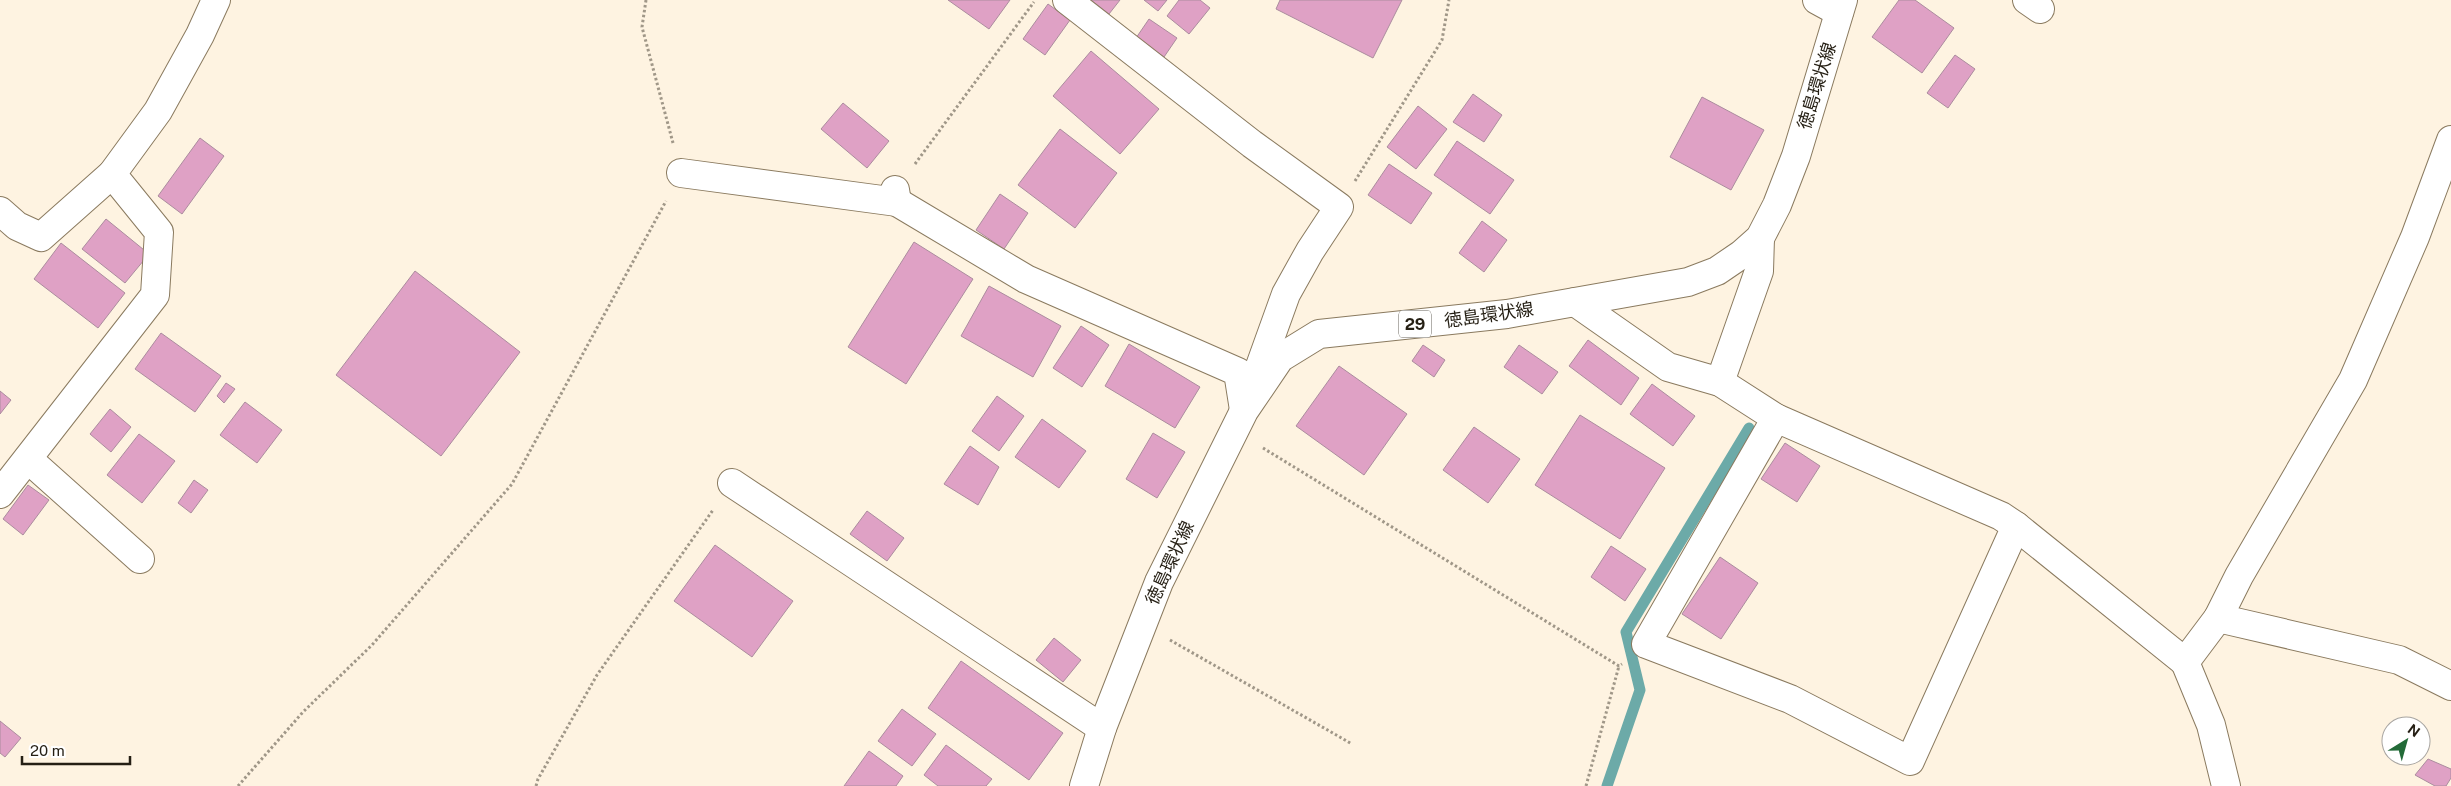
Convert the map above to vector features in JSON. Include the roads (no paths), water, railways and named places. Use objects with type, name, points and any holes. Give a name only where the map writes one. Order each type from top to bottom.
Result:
[{"type":"street","points":[[0,211],[17,226],[41,238],[112,174],[158,111],[200,35],[216,0]]},
{"type":"street","points":[[1067,0],[1252,144],[1340,207],[1310,251],[1286,294],[1239,421]]},
{"type":"street","name":"徳島環状線","points":[[1084,786],[1102,728],[1159,582],[1239,421],[1280,358],[1319,334],[1507,314],[1688,282],[1717,271],[1742,254],[1760,238],[1777,205],[1796,156],[1833,4]]},
{"type":"street","points":[[2185,662],[2218,618],[2239,576],[2353,380],[2415,237],[2451,140]]},
{"type":"street","points":[[681,173],[896,196],[1026,280],[1238,372],[1239,421]]},
{"type":"street","points":[[0,494],[155,295],[159,232],[112,174]]},
{"type":"street","points":[[1720,382],[1759,271],[1760,238]]},
{"type":"street","points":[[1575,302],[1668,367],[1720,382],[1776,418],[2001,516],[2016,526],[2185,662],[2211,725],[2226,786]]},
{"type":"street","points":[[1776,418],[1646,644],[1790,699],[1910,760],[2016,526]]},
{"type":"street","points":[[28,458],[140,559]]},
{"type":"street","points":[[732,483],[1102,728]]},
{"type":"street","points":[[2218,618],[2399,660],[2451,686]]},
{"type":"waterway","points":[[1607,786],[1640,690],[1626,632],[1749,428]]}]
